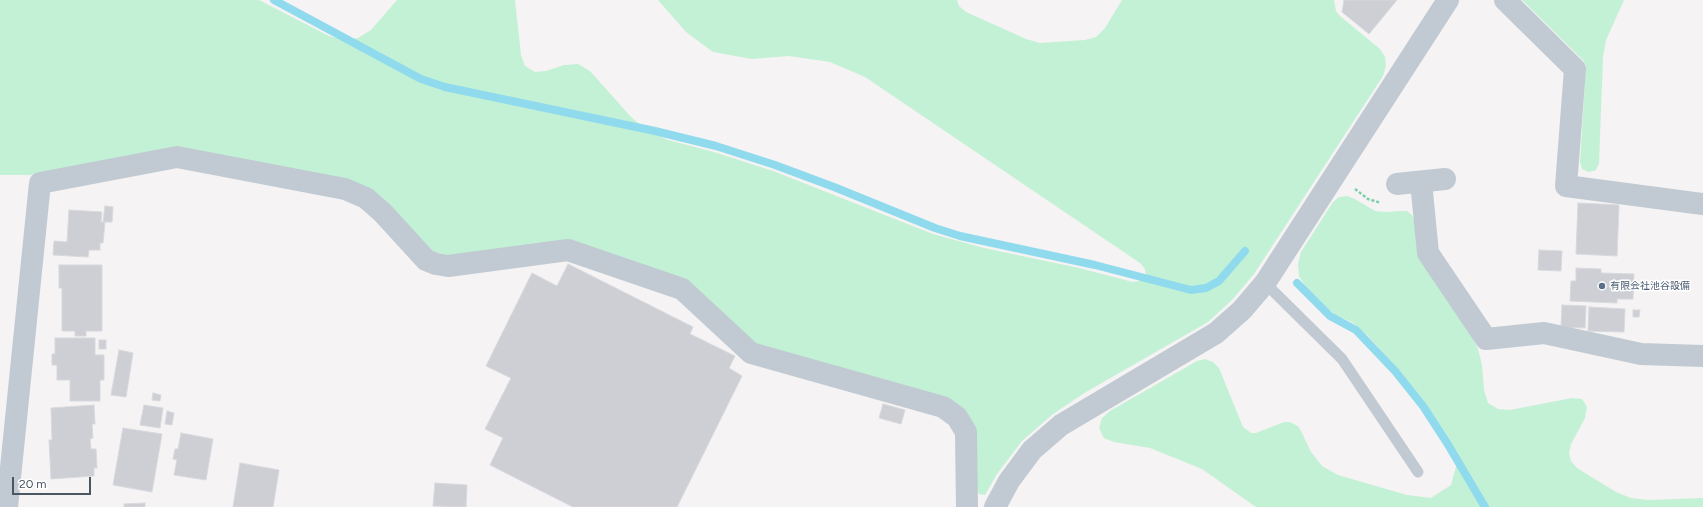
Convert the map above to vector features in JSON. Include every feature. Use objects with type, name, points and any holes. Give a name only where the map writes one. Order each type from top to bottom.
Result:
[{"type":"street","points":[[995,507],[1009,481],[1032,450],[1061,425],[1216,334],[1242,310],[1265,283],[1448,0]]},
{"type":"street","points":[[1505,0],[1575,69],[1566,186],[1703,204]]},
{"type":"street","points":[[7,507],[40,183],[177,157],[345,189],[366,198],[383,213],[426,260],[436,264],[448,266],[568,250],[682,289],[750,353],[943,407],[958,417],[966,432],[967,507]]},
{"type":"street","points":[[1397,184],[1445,180]]},
{"type":"street","points":[[1421,182],[1428,253],[1486,339],[1544,333],[1641,354],[1703,356]]},
{"type":"lane","points":[[1265,283],[1342,359],[1418,472]]},
{"type":"green space","points":[[0,0],[259,0],[329,36],[345,40],[358,38],[371,30],[397,0],[515,0],[521,55],[525,66],[535,72],[546,71],[564,65],[578,64],[590,71],[631,117],[648,131],[668,140],[714,152],[773,171],[933,234],[984,248],[1079,268],[1133,282],[1140,281],[1146,276],[1145,269],[1140,263],[865,77],[830,62],[789,56],[752,59],[713,52],[686,32],[658,0],[957,0],[959,6],[966,12],[1026,39],[1040,43],[1085,40],[1096,37],[1105,28],[1122,0],[1334,0],[1336,11],[1340,16],[1380,49],[1385,57],[1386,66],[1383,76],[1254,274],[1232,300],[1208,322],[1086,392],[1053,414],[1022,441],[997,474],[985,495],[979,494],[977,489],[976,430],[755,344],[687,280],[569,240],[448,256],[431,251],[389,206],[177,147],[31,175],[0,175]]},
{"type":"green space","points":[[1522,0],[1624,0],[1606,40],[1603,57],[1599,163],[1596,170],[1589,172],[1582,169],[1580,162],[1586,65],[1583,60]]},
{"type":"green space","points":[[1347,196],[1375,211],[1407,211],[1412,215],[1478,349],[1482,365],[1484,390],[1488,403],[1498,409],[1510,410],[1572,398],[1582,399],[1587,407],[1585,418],[1571,444],[1569,453],[1571,461],[1577,468],[1616,492],[1631,498],[1648,500],[1703,498],[1703,507],[1256,507],[1202,469],[1150,448],[1114,442],[1104,438],[1099,428],[1102,418],[1110,411],[1197,361],[1205,359],[1213,362],[1219,368],[1243,427],[1251,433],[1256,433],[1284,422],[1290,422],[1299,427],[1311,452],[1322,466],[1338,475],[1407,495],[1431,498],[1451,485],[1457,463],[1450,441],[1426,404],[1398,369],[1368,336],[1352,322],[1336,315],[1328,309],[1305,286],[1299,276],[1298,264],[1301,252],[1333,202],[1339,197]]},
{"type":"building","points":[[1344,0],[1397,0],[1369,34],[1342,12]]},
{"type":"building","points":[[1578,203],[1619,205],[1617,256],[1576,254]]},
{"type":"building","points":[[105,206],[113,207],[112,222],[103,222]]},
{"type":"building","points":[[69,210],[102,212],[101,222],[105,222],[103,243],[100,243],[100,250],[89,250],[88,257],[53,255],[54,241],[67,242]]},
{"type":"building","points":[[1539,250],[1562,251],[1561,271],[1538,270]]},
{"type":"building","points":[[568,264],[693,327],[690,334],[735,356],[729,368],[742,376],[677,507],[573,507],[490,465],[503,438],[485,429],[511,378],[486,366],[532,273],[557,286]]},
{"type":"building","points":[[59,265],[102,265],[102,331],[86,331],[86,336],[75,336],[75,331],[62,331],[62,288],[59,288]]},
{"type":"building","points":[[1576,268],[1601,269],[1601,273],[1634,274],[1633,299],[1617,299],[1617,303],[1570,301],[1571,281],[1576,281]]},
{"type":"building","points":[[1562,305],[1586,306],[1585,328],[1561,327]]},
{"type":"building","points":[[1589,307],[1625,309],[1624,332],[1588,331]]},
{"type":"building","points":[[1633,310],[1640,310],[1639,317],[1633,317]]},
{"type":"building","points":[[55,338],[95,338],[95,355],[104,355],[104,380],[100,380],[100,401],[70,401],[70,380],[57,380],[57,365],[52,365],[52,354],[55,354]]},
{"type":"building","points":[[99,340],[106,340],[106,349],[99,349]]},
{"type":"building","points":[[119,350],[133,353],[126,397],[111,395]]},
{"type":"building","points":[[153,393],[161,395],[160,401],[152,400]]},
{"type":"building","points":[[883,404],[905,410],[901,424],[879,418]]},
{"type":"building","points":[[94,405],[95,424],[92,424],[93,438],[90,439],[91,449],[96,449],[97,468],[94,468],[94,476],[51,479],[49,440],[52,440],[51,408]]},
{"type":"building","points":[[144,405],[163,408],[160,428],[140,425]]},
{"type":"building","points":[[167,411],[174,413],[172,425],[165,424]]},
{"type":"building","points":[[123,428],[162,434],[152,492],[113,485]]},
{"type":"building","points":[[181,433],[213,439],[206,480],[174,475],[177,460],[173,459],[175,449],[178,449]]},
{"type":"building","points":[[240,463],[279,470],[273,507],[233,507]]},
{"type":"building","points":[[435,483],[467,485],[466,507],[433,506]]},
{"type":"building","points":[[145,503],[145,507],[124,507],[124,504]]},
{"type":"waterway","points":[[274,0],[421,79],[445,87],[655,131],[716,146],[775,165],[935,228],[960,236],[1095,265],[1191,290],[1206,288],[1219,281],[1245,251]]},
{"type":"waterway","points":[[1297,283],[1330,316],[1356,330],[1395,371],[1423,406],[1485,507]]},
{"type":"place","name":"有限会社池谷設備","points":[[1602,286]]}]
